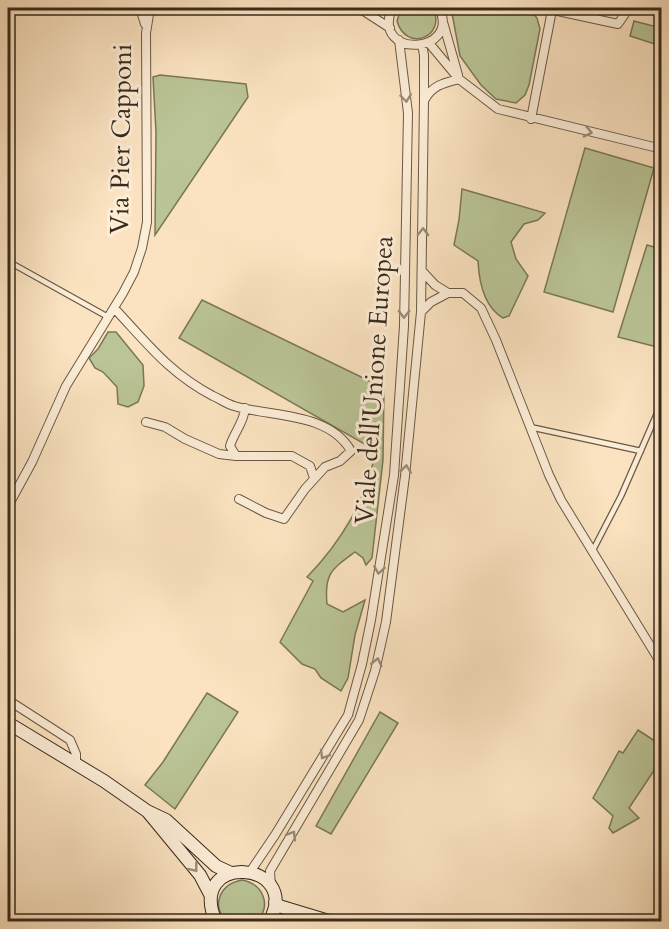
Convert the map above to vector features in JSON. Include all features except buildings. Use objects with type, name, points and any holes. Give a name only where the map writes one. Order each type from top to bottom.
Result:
[{"type":"street","name":"Via Pier Capponi","points":[[140,8],[146,28]]},
{"type":"street","name":"Via Pier Capponi","points":[[8,506],[32,462],[66,386],[134,272],[142,248],[147,222],[146,28],[150,8]]},
{"type":"street","points":[[359,8],[390,28]]},
{"type":"street","points":[[390,28],[389,19],[392,8]]},
{"type":"street","points":[[439,8],[459,79]]},
{"type":"street","points":[[531,119],[548,9],[618,24],[629,8]]},
{"type":"street","points":[[399,40],[405,44],[425,44],[441,30],[442,21]]},
{"type":"street","name":"Viale dell'Unione Europea","points":[[250,872],[348,715],[371,620],[394,475],[404,326],[408,113],[399,40],[390,28]]},
{"type":"street","points":[[425,44],[459,79],[498,109],[531,119],[662,149]]},
{"type":"street","name":"Viale dell'Unione Europea","points":[[271,888],[270,872],[360,720],[375,671],[386,622],[405,476],[421,312],[425,44]]},
{"type":"street","points":[[424,100],[438,85],[459,79]]},
{"type":"street","points":[[422,271],[435,285],[448,293]]},
{"type":"street","points":[[421,312],[431,302],[448,293],[463,293],[481,308],[493,332],[549,476],[592,553],[662,665]]},
{"type":"street","points":[[114,308],[165,364],[212,396],[234,406],[306,420],[333,433],[346,443],[351,451],[340,461],[325,467],[314,478],[284,519],[266,513],[240,499]]},
{"type":"street","points":[[236,456],[230,446],[233,435],[244,421],[245,408]]},
{"type":"street","points":[[146,422],[165,427],[219,454],[292,456],[310,466],[314,478]]},
{"type":"street","points":[[8,700],[70,740],[76,754],[76,764]]},
{"type":"street","points":[[8,723],[147,811],[166,820],[216,866],[231,873]]},
{"type":"street","points":[[147,811],[200,874],[211,896],[212,918]]},
{"type":"street","points":[[211,896],[216,884],[231,873],[250,872],[266,880],[271,888],[275,902],[269,921]]},
{"type":"street","points":[[275,902],[279,906],[332,921]]},
{"type":"lane","points":[[643,8],[662,13]]},
{"type":"lane","points":[[11,262],[108,317]]},
{"type":"lane","points":[[592,553],[662,402]]},
{"type":"lane","points":[[530,427],[641,451]]},
{"type":"green space","points":[[8,8],[18,8],[10,22],[12,145],[8,147]]},
{"type":"green space","points":[[401,8],[433,8],[436,18],[435,27],[424,37],[416,39],[408,37],[397,21]]},
{"type":"green space","points":[[451,8],[513,8],[531,11],[537,18],[540,29],[529,85],[525,95],[516,103],[496,99],[481,85],[460,56]]},
{"type":"green space","points":[[634,21],[661,28],[661,46],[630,36]]},
{"type":"green space","points":[[160,75],[246,84],[248,97],[155,235],[156,132],[153,77]]},
{"type":"green space","points":[[585,148],[654,168],[613,312],[544,292]]},
{"type":"green space","points":[[462,189],[545,213],[538,220],[524,224],[511,242],[516,259],[528,276],[509,316],[503,318],[487,300],[481,285],[478,261],[454,245]]},
{"type":"green space","points":[[647,245],[661,249],[661,348],[618,337]]},
{"type":"green space","points":[[202,300],[384,388],[383,460],[372,558],[366,565],[363,558],[355,552],[335,568],[328,578],[327,585],[327,604],[343,612],[365,600],[355,635],[348,678],[341,691],[321,678],[315,669],[302,664],[280,642],[313,581],[307,577],[341,535],[359,504],[375,453],[363,443],[179,338]]},
{"type":"green space","points":[[108,332],[116,332],[143,365],[144,386],[138,402],[128,407],[118,404],[117,387],[103,372],[95,368],[89,358],[98,349]]},
{"type":"green space","points":[[207,693],[238,712],[175,809],[145,785],[163,762]]},
{"type":"green space","points":[[380,712],[398,723],[331,834],[316,826]]},
{"type":"green space","points":[[638,730],[661,745],[661,760],[629,808],[639,818],[613,833],[609,828],[613,816],[593,798],[619,751],[623,753]]},
{"type":"green space","points":[[242,880],[255,886],[263,896],[262,915],[257,921],[226,921],[219,908],[220,896],[228,886]]}]
